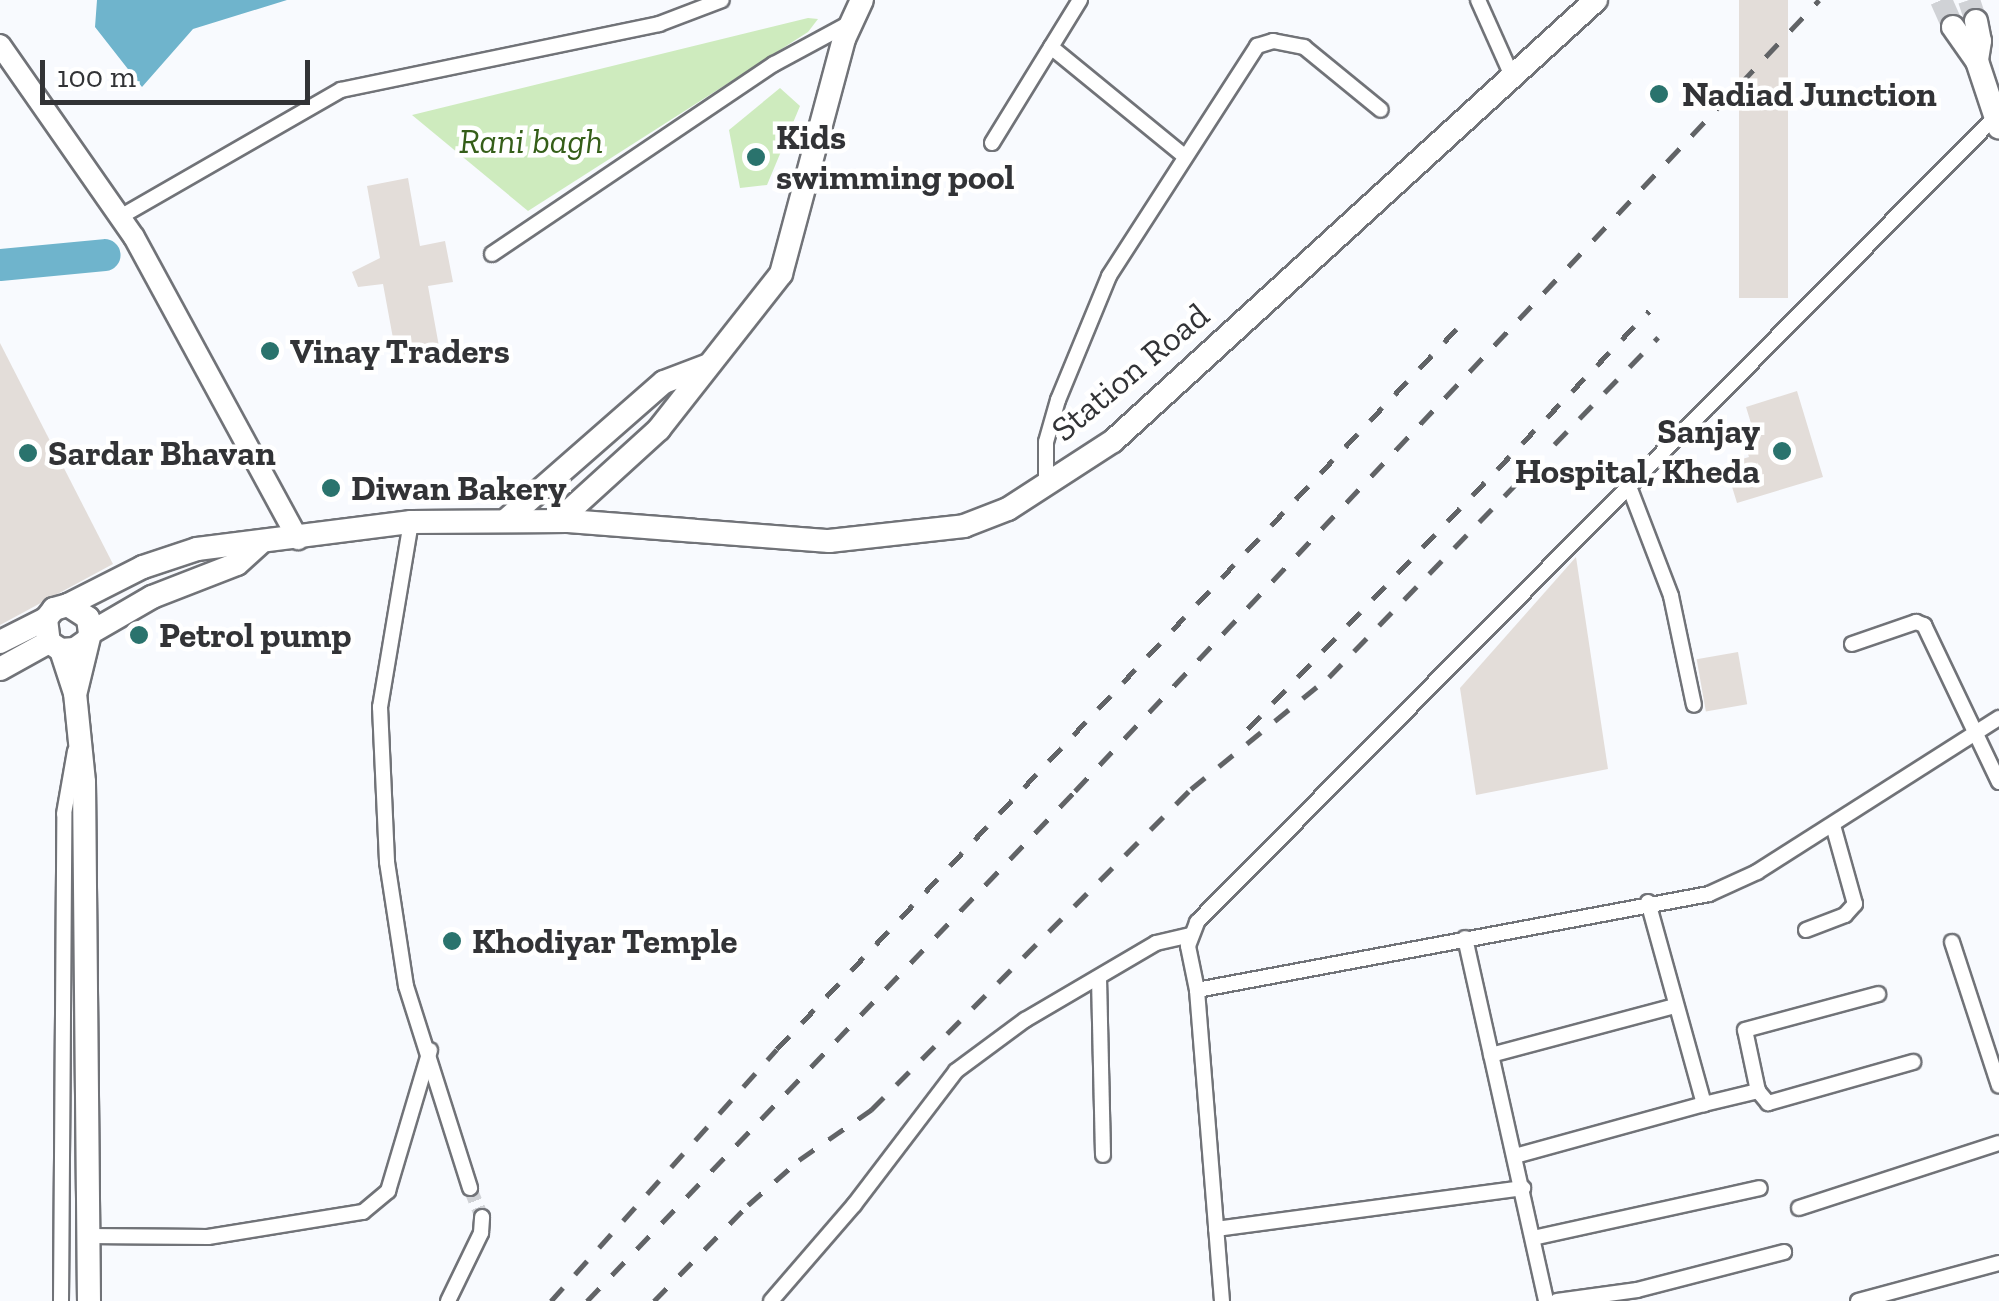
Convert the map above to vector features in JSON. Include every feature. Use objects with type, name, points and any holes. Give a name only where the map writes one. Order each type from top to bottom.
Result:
[{"type":"main road","name":"Station Road","points":[[68,605],[142,566],[196,549],[226,542],[260,544],[411,522],[558,521],[829,541],[964,526],[1008,509],[1114,441],[1512,76],[1584,5]]},
{"type":"main road","points":[[558,521],[659,428],[781,274],[857,11]]},
{"type":"main road","points":[[1965,24],[1977,61],[1992,82],[1997,122]]},
{"type":"main road","points":[[0,45],[120,217],[298,538]]},
{"type":"main road","points":[[506,521],[664,382],[710,364]]},
{"type":"main road","points":[[0,642],[52,637],[75,650],[152,597],[237,564],[260,544]]},
{"type":"main road","points":[[75,693],[88,638],[88,618],[68,605],[54,609],[52,637],[75,693],[84,782],[89,1301]]},
{"type":"main road","points":[[0,668],[52,637]]},
{"type":"street","points":[[120,217],[341,90],[659,24],[722,0]]},
{"type":"street","points":[[992,143],[1080,0]]},
{"type":"street","points":[[1478,0],[1512,76]]},
{"type":"street","points":[[492,254],[857,11]]},
{"type":"street","points":[[1046,484],[1046,442],[1058,400],[1109,276],[1257,46],[1265,42],[1304,47],[1380,110]]},
{"type":"street","points":[[1051,47],[1184,156]]},
{"type":"street","points":[[771,1301],[854,1205],[956,1071],[1025,1020],[1156,943],[1190,935],[1997,122]]},
{"type":"street","points":[[1630,489],[1671,596],[1694,705]]},
{"type":"street","points":[[411,522],[380,707],[387,862],[406,986],[430,1050],[470,1188]]},
{"type":"street","points":[[1852,644],[1916,622],[1924,625],[1999,782]]},
{"type":"street","points":[[1196,990],[1728,886],[1999,718]]},
{"type":"street","points":[[61,1301],[64,814],[80,736]]},
{"type":"street","points":[[1806,930],[1845,915],[1855,904],[1832,825]]},
{"type":"street","points":[[1648,902],[1704,1104]]},
{"type":"street","points":[[1190,935],[1222,1301]]},
{"type":"street","points":[[1465,938],[1546,1301]]},
{"type":"street","points":[[1952,942],[1999,1086]]},
{"type":"street","points":[[1100,978],[1103,1155]]},
{"type":"street","points":[[1878,994],[1745,1030],[1758,1091],[1768,1103],[1913,1062]]},
{"type":"street","points":[[1490,1056],[1675,1006]]},
{"type":"street","points":[[88,1236],[208,1237],[363,1212],[388,1191],[430,1050]]},
{"type":"street","points":[[1515,1156],[1758,1091]]},
{"type":"street","points":[[1799,1208],[1999,1144]]},
{"type":"street","points":[[1216,1229],[1523,1188]]},
{"type":"street","points":[[1533,1238],[1760,1188]]},
{"type":"street","points":[[448,1301],[481,1234],[482,1217]]},
{"type":"street","points":[[1558,1301],[1637,1290],[1784,1252]]},
{"type":"street","points":[[1858,1301],[1999,1262]]},
{"type":"green space","name":"Rani bagh","points":[[808,18],[818,19],[808,32],[528,211],[412,115]]},
{"type":"green space","name":"Kids swimming pool","points":[[780,88],[800,106],[767,185],[740,188],[729,130]]},
{"type":"water","points":[[97,0],[287,0],[193,29],[142,87],[95,27]]},
{"type":"building","points":[[1739,0],[1788,0],[1788,298],[1739,298]]},
{"type":"building","points":[[408,178],[420,246],[445,241],[453,282],[428,286],[440,352],[397,360],[383,284],[358,287],[352,272],[380,258],[367,186]]},
{"type":"building","name":"Sardar Bhavan","points":[[0,343],[113,564],[0,625]]},
{"type":"building","points":[[1797,391],[1823,477],[1737,503],[1725,464],[1749,457],[1742,437],[1754,433],[1746,407]]},
{"type":"building","points":[[1576,557],[1608,769],[1476,795],[1460,688]]},
{"type":"building","points":[[1738,652],[1747,704],[1706,711],[1697,659]]},
{"type":"waterway","points":[[0,265],[105,255]]},
{"type":"tunnel","points":[[1941,0],[1953,27]]},
{"type":"tunnel","points":[[1969,0],[1976,21]]},
{"type":"tunnel","points":[[470,1188],[482,1217]]},
{"type":"railway","points":[[587,1301],[1075,791],[1819,0]]},
{"type":"railway","points":[[1248,729],[1649,311]]},
{"type":"railway","points":[[551,1301],[777,1049],[1463,322]]},
{"type":"railway","points":[[654,1301],[748,1205],[799,1160],[871,1110],[1191,789],[1329,677],[1658,337]]},
{"type":"place","name":"Nadiad Junction","points":[[1659,94]]},
{"type":"place","name":"Kids swimming pool","points":[[756,157]]},
{"type":"place","name":"Vinay Traders","points":[[270,351]]},
{"type":"place","name":"Sanjay Hospital, Kheda","points":[[1782,451]]},
{"type":"place","name":"Sardar Bhavan","points":[[28,453]]},
{"type":"place","name":"Diwan Bakery","points":[[331,488]]},
{"type":"place","name":"Petrol pump","points":[[139,635]]},
{"type":"place","name":"Khodiyar Temple","points":[[452,941]]}]
